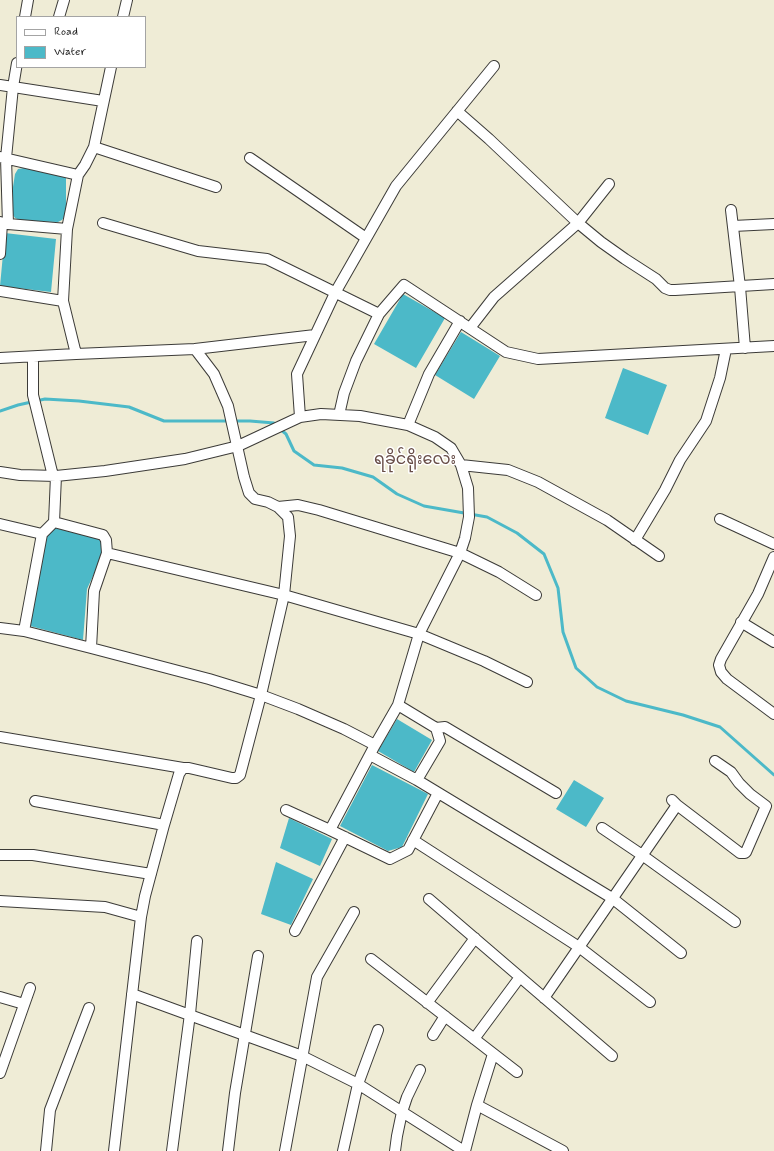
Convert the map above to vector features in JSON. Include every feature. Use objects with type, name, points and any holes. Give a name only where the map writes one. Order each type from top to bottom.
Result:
[{"type":"street","points":[[25,16],[28,0]]},
{"type":"street","points":[[59,16],[64,0]]},
{"type":"street","points":[[123,16],[127,0]]},
{"type":"street","points":[[300,417],[298,374],[335,293],[396,186],[494,66]]},
{"type":"street","points":[[0,254],[4,223],[3,158],[16,68]]},
{"type":"street","points":[[76,354],[63,301],[67,229],[78,175],[94,148],[111,68]]},
{"type":"street","points":[[0,85],[103,101]]},
{"type":"street","points":[[457,111],[578,223],[601,242],[656,279],[665,288],[670,290],[774,284]]},
{"type":"street","points":[[94,148],[216,187]]},
{"type":"street","points":[[3,158],[78,175]]},
{"type":"street","points":[[250,158],[366,238]]},
{"type":"street","points":[[470,328],[494,297],[578,223],[609,184]]},
{"type":"street","points":[[731,210],[745,348]]},
{"type":"street","points":[[4,223],[67,229]]},
{"type":"street","points":[[103,223],[198,251],[267,259],[379,314]]},
{"type":"street","points":[[733,226],[774,224]]},
{"type":"street","points":[[338,415],[344,393],[356,361],[379,314],[404,284],[506,352],[538,359],[774,346]]},
{"type":"street","points":[[0,291],[63,301]]},
{"type":"street","points":[[408,425],[429,374],[460,321]]},
{"type":"street","points":[[0,358],[195,349],[315,335]]},
{"type":"street","points":[[0,737],[189,768],[232,778],[236,778],[240,775],[261,695],[284,595],[290,536],[288,517],[278,507],[255,498],[249,493],[228,406],[214,374],[195,349]]},
{"type":"street","points":[[635,540],[665,490],[680,460],[706,421],[720,378],[726,349]]},
{"type":"street","points":[[24,631],[42,534],[54,522],[54,476],[35,407],[33,395],[33,357]]},
{"type":"street","points":[[0,472],[20,475],[54,476],[105,471],[185,459],[238,446],[300,417],[321,414],[360,416],[408,425],[435,436],[451,448],[461,464],[468,488],[469,517],[465,538],[460,553],[419,634],[398,705],[330,830]]},
{"type":"street","points":[[461,464],[508,470],[538,482],[607,520],[659,556]]},
{"type":"street","points":[[278,507],[298,505],[319,510],[460,553],[499,572],[536,595]]},
{"type":"street","points":[[720,519],[774,544]]},
{"type":"street","points":[[54,522],[103,535],[106,540],[107,553],[94,591],[91,648]]},
{"type":"street","points":[[0,524],[42,534]]},
{"type":"street","points":[[107,553],[284,595],[419,634],[527,682]]},
{"type":"street","points":[[774,557],[772,570],[741,622],[719,665],[720,672],[727,679],[774,714]]},
{"type":"street","points":[[741,622],[774,642]]},
{"type":"street","points":[[0,628],[24,631],[91,648],[209,679],[261,695],[344,729],[375,745]]},
{"type":"street","points":[[398,705],[436,728],[445,727],[556,793]]},
{"type":"street","points":[[417,780],[440,740],[436,728]]},
{"type":"street","points":[[370,755],[417,780],[612,898],[681,953]]},
{"type":"street","points":[[544,998],[642,855],[674,803],[740,853],[742,854],[746,852],[770,808],[750,794],[739,784],[731,772],[715,761]]},
{"type":"street","points":[[114,1151],[141,917],[164,825],[179,774],[183,768]]},
{"type":"street","points":[[286,810],[390,859],[408,850],[438,793]]},
{"type":"street","points":[[35,801],[164,825]]},
{"type":"street","points":[[602,828],[735,922]]},
{"type":"street","points":[[295,931],[345,837]]},
{"type":"street","points":[[413,840],[579,947],[650,1002]]},
{"type":"street","points":[[0,855],[33,855],[151,874]]},
{"type":"street","points":[[429,899],[612,1056]]},
{"type":"street","points":[[0,902],[105,907],[141,917]]},
{"type":"street","points":[[285,1151],[317,977],[354,912]]},
{"type":"street","points":[[427,1003],[475,938]]},
{"type":"street","points":[[172,1151],[190,1014],[197,940]]},
{"type":"street","points":[[228,1151],[235,1093],[258,956]]},
{"type":"street","points":[[371,959],[517,1072]]},
{"type":"street","points":[[474,1039],[520,977]]},
{"type":"street","points":[[0,1073],[30,988]]},
{"type":"street","points":[[132,994],[302,1056],[358,1084],[465,1151],[477,1105],[493,1054]]},
{"type":"street","points":[[0,997],[24,1004]]},
{"type":"street","points":[[46,1151],[50,1110],[89,1008]]},
{"type":"street","points":[[433,1035],[445,1016]]},
{"type":"street","points":[[343,1151],[358,1084],[378,1030]]},
{"type":"street","points":[[395,1151],[402,1112],[420,1070]]},
{"type":"street","points":[[477,1105],[563,1151]]},
{"type":"water","points":[[24,168],[66,177],[66,214],[62,220],[58,222],[22,221],[15,218],[11,212],[10,206],[15,174],[18,169]]},
{"type":"water","points":[[5,233],[56,239],[51,292],[0,286]]},
{"type":"water","points":[[403,294],[445,318],[416,368],[374,344]]},
{"type":"water","points":[[461,332],[500,356],[474,399],[435,375]]},
{"type":"water","points":[[623,368],[667,385],[648,435],[605,418]]},
{"type":"water","points":[[55,528],[100,539],[103,543],[104,552],[87,589],[83,640],[30,626],[46,537]]},
{"type":"water","points":[[397,719],[432,740],[414,772],[378,751]]},
{"type":"water","points":[[372,765],[428,794],[402,847],[388,851],[340,826]]},
{"type":"water","points":[[574,780],[604,798],[586,827],[556,809]]},
{"type":"water","points":[[289,818],[332,839],[320,866],[280,848]]},
{"type":"water","points":[[276,862],[313,879],[291,925],[261,914]]},
{"type":"waterway","points":[[0,411],[45,399],[79,401],[129,407],[164,421],[250,421],[274,423],[276,425]]},
{"type":"waterway","points":[[280,429],[286,434],[294,451],[314,465],[342,468],[373,477],[397,494],[424,506],[487,517],[517,533],[544,554],[558,588],[563,632],[576,668],[597,687],[626,701],[683,715],[720,727],[774,775]]},
{"type":"district","name":"ရခိုင်ရိုးလေး","points":[[415,461]]}]
